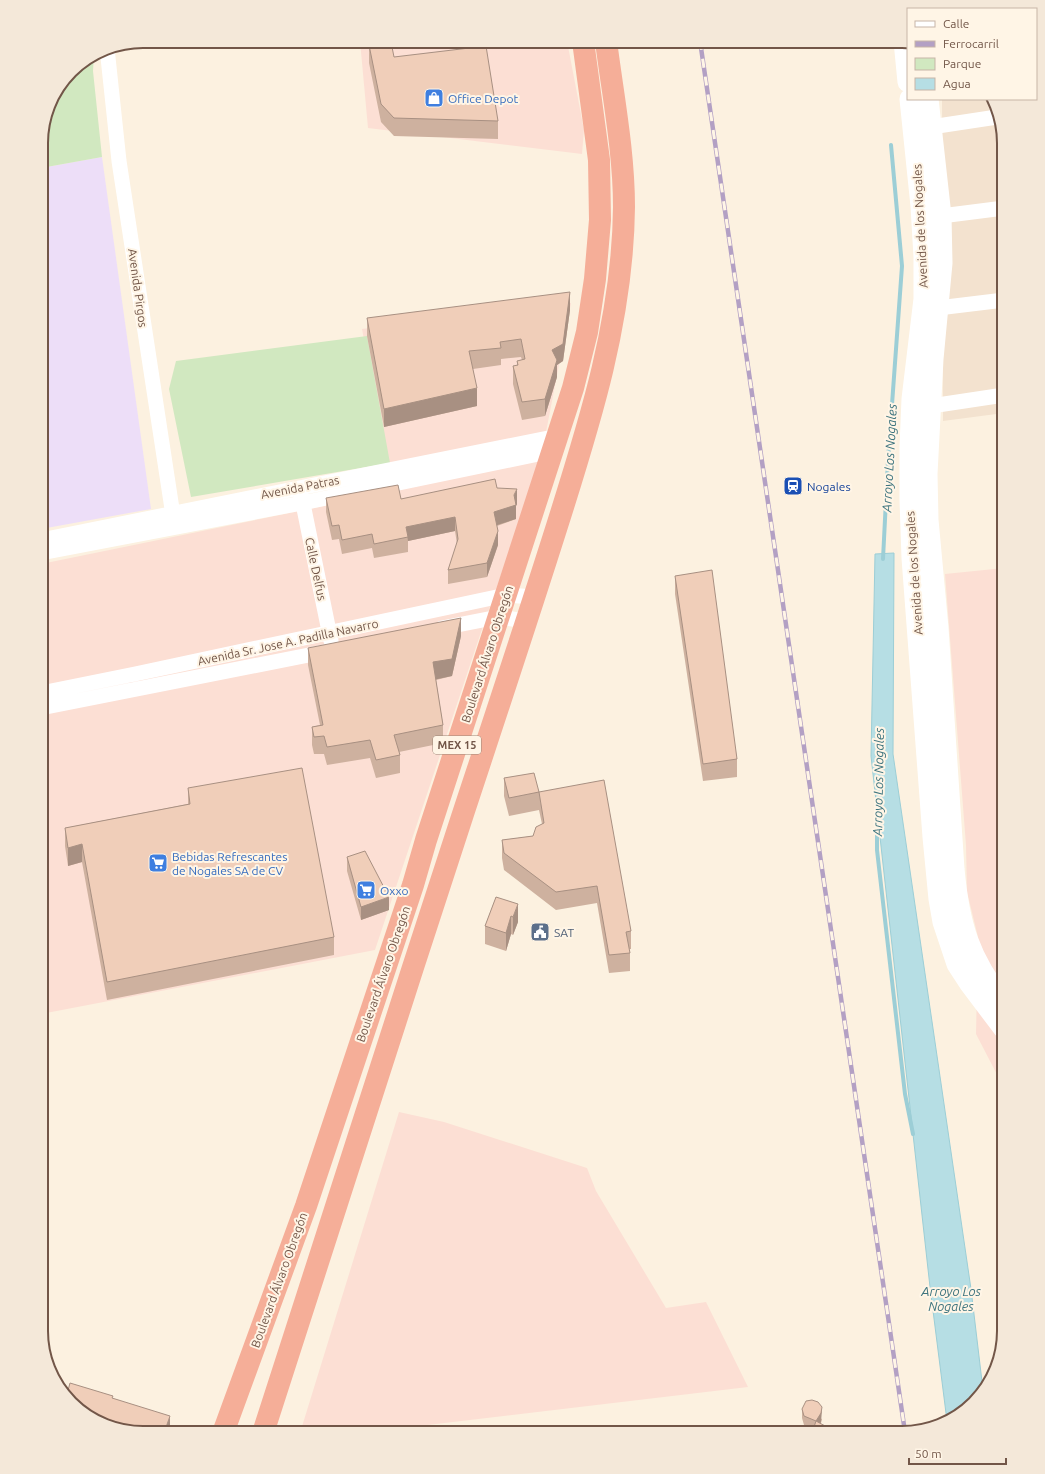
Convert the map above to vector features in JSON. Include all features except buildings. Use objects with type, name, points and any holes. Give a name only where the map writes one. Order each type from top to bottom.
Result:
[{"type":"highway","name":"Boulevard Álvaro Obregón","points":[[225,1426],[306,1206],[413,885],[426,840],[573,388],[587,332],[595,279],[600,220],[599,160],[584,48]]},
{"type":"highway","name":"MEX 15","points":[[265,1426],[534,597],[593,409],[616,305],[622,248],[624,205],[620,148],[607,48]]},
{"type":"highway","points":[[428,921],[433,880],[432,865],[426,840],[447,824],[457,812],[472,788]]},
{"type":"main road","points":[[905,48],[907,72]]},
{"type":"main road","name":"Avenida de los Nogales","points":[[910,100],[920,206],[924,264],[924,299],[912,399],[910,500],[912,558],[933,837],[939,899],[943,922],[957,964],[997,1020]]},
{"type":"main road","name":"Avenida de los Nogales","points":[[928,100],[941,216],[942,263],[933,359],[927,474],[928,520],[938,628],[957,901],[972,955],[997,994]]},
{"type":"street","name":"Avenida Pirgos","points":[[108,55],[119,161],[173,520]]},
{"type":"street","points":[[931,127],[994,117]]},
{"type":"street","points":[[941,216],[997,209]]},
{"type":"street","points":[[938,308],[997,301]]},
{"type":"street","points":[[931,406],[997,396]]},
{"type":"street","name":"Avenida Patras","points":[[48,551],[299,487],[556,443]]},
{"type":"street","name":"Avenida Patras","points":[[48,539],[173,520],[302,503],[556,443]]},
{"type":"street","name":"Calle Delfus","points":[[299,487],[329,633],[336,649]]},
{"type":"street","name":"Avenida Sr. Jose A. Padilla Navarro","points":[[48,692],[506,595],[534,597]]},
{"type":"street","points":[[430,631],[498,617],[526,621]]},
{"type":"street","name":"Avenida Sr. Jose A. Padilla Navarro","points":[[48,707],[336,649]]},
{"type":"shaded area","points":[[361,48],[568,48],[584,130],[582,154],[368,128]]},
{"type":"shaded area","points":[[942,100],[986,100],[994,118],[997,143],[997,414],[943,421]]},
{"type":"shaded area","points":[[102,157],[151,509],[48,528],[48,167]]},
{"type":"shaded area","points":[[571,303],[540,463],[481,632],[375,950],[48,1013],[48,563],[392,492],[362,329]]},
{"type":"shaded area","points":[[997,569],[997,1074],[976,1034],[978,937],[967,892],[966,845],[945,574]]},
{"type":"shaded area","points":[[399,1112],[444,1122],[587,1168],[596,1191],[666,1308],[706,1302],[748,1387],[419,1426],[302,1426]]},
{"type":"green space","points":[[94,62],[93,71],[102,157],[48,167],[48,137],[51,118],[55,107],[68,85],[80,72]]},
{"type":"green space","points":[[367,336],[390,463],[191,497],[169,389],[176,361]]},
{"type":"water","name":"Arroyo Los Nogales","points":[[894,553],[893,754],[971,1289],[982,1382],[969,1398],[946,1415],[930,1287],[871,756],[875,554]]},
{"type":"waterway","name":"Arroyo Los Nogales","points":[[883,559],[888,460],[902,266],[891,145]]},
{"type":"waterway","name":"Arroyo Los Nogales","points":[[877,810],[877,850],[905,1094],[913,1134]]},
{"type":"railway","points":[[701,48],[904,1426]]},
{"type":"place","name":"Office Depot","points":[[434,98]]},
{"type":"place","name":"Nogales","points":[[793,486]]},
{"type":"place","name":"Bebidas Refrescantes de Nogales SA de CV","points":[[158,863]]},
{"type":"place","name":"Oxxo","points":[[366,890]]},
{"type":"place","name":"SAT","points":[[540,932]]}]
